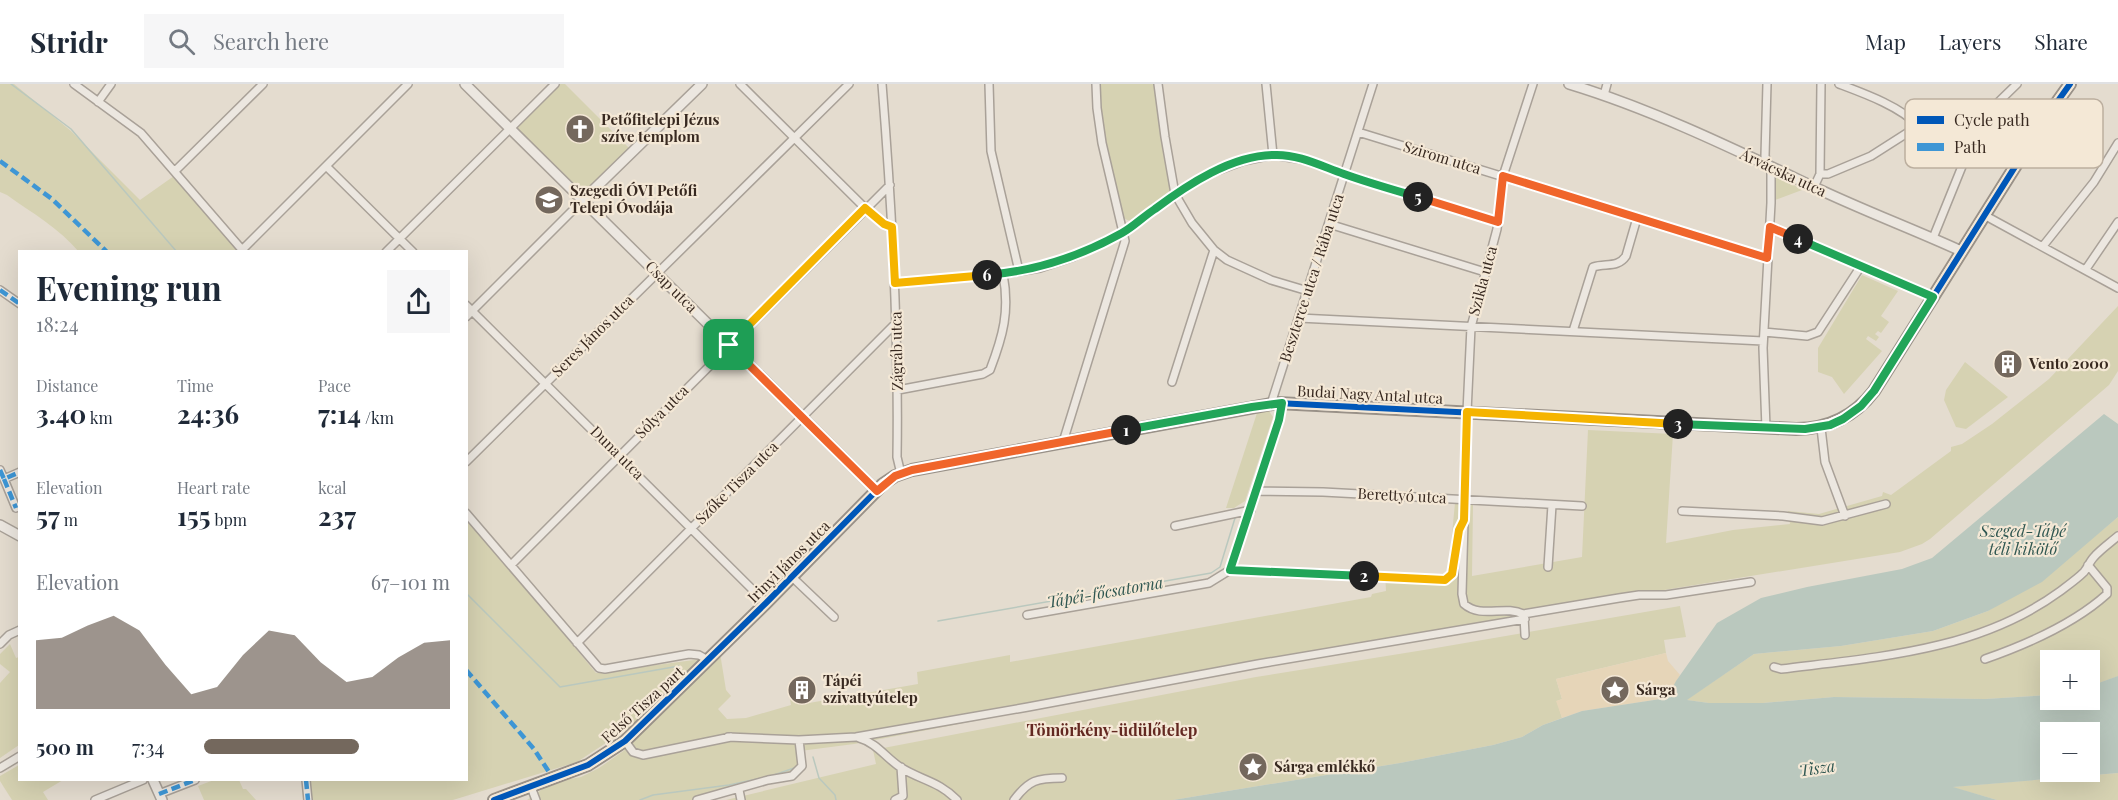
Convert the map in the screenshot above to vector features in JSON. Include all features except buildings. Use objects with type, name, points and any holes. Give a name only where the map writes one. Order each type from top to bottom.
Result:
[{"type":"main road","name":"Budai Nagy Antal utca","points":[[2059,99],[2070,84]]},
{"type":"main road","name":"Budai Nagy Antal utca","points":[[890,479],[912,470],[1277,404],[1766,428],[1821,428],[1850,415],[1868,399],[2014,168]]},
{"type":"main road","name":"Irinyi János utca","points":[[707,661],[890,479]]},
{"type":"main road","name":"Felső Tisza part","points":[[494,800],[588,765],[625,741],[707,661]]},
{"type":"street","points":[[74,84],[141,133],[242,250]]},
{"type":"street","points":[[98,102],[111,84]]},
{"type":"street","points":[[175,171],[263,84]]},
{"type":"street","points":[[244,250],[408,84]]},
{"type":"street","name":"Csap utca","points":[[465,84],[877,491]]},
{"type":"street","points":[[388,250],[555,84]]},
{"type":"street","points":[[468,315],[702,84]]},
{"type":"street","points":[[740,84],[865,208],[884,224],[892,227]]},
{"type":"street","name":"Seres János utca","points":[[468,460],[849,84]]},
{"type":"street","name":"Zágráb utca","points":[[882,84],[897,322],[897,457],[901,474]]},
{"type":"street","points":[[989,84],[991,150],[1019,271]]},
{"type":"street","points":[[1063,442],[1125,241],[1102,143],[1096,108],[1096,84]]},
{"type":"street","points":[[1158,84],[1174,194],[1192,222],[1214,250],[1227,261],[1308,291]]},
{"type":"street","points":[[1266,84],[1273,154]]},
{"type":"street","name":"Beszterce utca / Rába utca","points":[[1230,570],[1279,420],[1277,404],[1299,318],[1373,84]]},
{"type":"street","name":"Szikla utca","points":[[1464,520],[1471,327],[1498,222],[1503,176],[1533,84]]},
{"type":"street","name":"Árvácska utca","points":[[1569,84],[1604,95],[1767,164],[1961,251]]},
{"type":"street","points":[[1604,95],[1608,84]]},
{"type":"street","points":[[1766,428],[1763,341],[1770,227],[1770,172],[1765,156],[1767,84]]},
{"type":"street","points":[[1814,187],[1821,174],[1821,84]]},
{"type":"street","points":[[1841,84],[1905,115]]},
{"type":"street","points":[[2002,99],[2017,84]]},
{"type":"street","name":"Szirom utca","points":[[1358,132],[1767,258]]},
{"type":"street","points":[[1821,174],[1828,174],[1871,156],[1905,134]]},
{"type":"street","points":[[2103,167],[2118,143]]},
{"type":"street","points":[[895,283],[1003,274],[1040,268],[1073,257],[1124,232],[1174,194],[1225,167],[1273,154],[1306,160],[1498,222]]},
{"type":"street","points":[[326,166],[411,250]]},
{"type":"street","points":[[1933,238],[1961,168]]},
{"type":"street","points":[[2043,246],[2103,168]]},
{"type":"street","name":"Sólya utca","points":[[511,565],[890,185]]},
{"type":"street","points":[[1984,215],[2118,288]]},
{"type":"street","points":[[1573,331],[1593,267],[1618,264],[1623,261],[1637,218]]},
{"type":"street","points":[[2086,269],[2118,222]]},
{"type":"street","points":[[1329,224],[1485,273]]},
{"type":"street","points":[[1770,227],[1933,297]]},
{"type":"street","points":[[1172,382],[1214,250]]},
{"type":"street","points":[[1764,332],[1806,336],[1818,333],[1861,266]]},
{"type":"street","points":[[898,390],[983,374],[990,370],[1007,308],[1003,274]]},
{"type":"street","points":[[0,290],[18,303]]},
{"type":"street","name":"Duna utca","points":[[468,307],[766,603]]},
{"type":"street","points":[[1299,318],[1763,341]]},
{"type":"street","name":"Szőke Tisza utca","points":[[577,643],[897,322]]},
{"type":"street","points":[[1821,428],[1825,462],[1845,516]]},
{"type":"street","points":[[0,470],[16,508]]},
{"type":"street","points":[[4,479],[18,473]]},
{"type":"street","name":"Berettyó utca","points":[[1257,490],[1582,506]]},
{"type":"street","points":[[1682,511],[1783,516],[1822,521],[1886,504]]},
{"type":"street","points":[[1548,567],[1552,505]]},
{"type":"street","points":[[1175,526],[1251,510]]},
{"type":"street","points":[[468,515],[597,667],[605,669],[689,654],[699,655],[707,661]]},
{"type":"street","points":[[1027,615],[1209,582],[1230,570],[1448,580],[1454,570],[1459,530],[1464,520]]},
{"type":"street","points":[[1464,520],[1462,594],[1464,604],[1477,611],[1512,611],[1524,617]]},
{"type":"street","points":[[0,525],[18,535]]},
{"type":"street","points":[[1774,667],[1782,669],[1888,656],[1935,648],[1962,640],[2023,615],[2058,592],[2084,572],[2093,558],[2118,536]]},
{"type":"street","points":[[1985,658],[2042,635],[2107,594],[2107,588],[2088,565]]},
{"type":"street","name":"Irinyi János utca","points":[[792,577],[834,617]]},
{"type":"street","points":[[728,737],[798,740],[856,737],[1619,598],[1666,595],[1751,582]]},
{"type":"street","points":[[1524,617],[1525,635]]},
{"type":"street","points":[[0,644],[9,635],[18,631]]},
{"type":"street","points":[[625,741],[633,752],[643,755],[756,732]]},
{"type":"street","points":[[856,737],[876,746],[901,768],[945,788],[957,800]]},
{"type":"street","points":[[697,800],[768,780],[792,776],[802,766],[798,740]]},
{"type":"street","points":[[0,768],[18,757]]},
{"type":"street","points":[[895,800],[903,795],[901,768]]},
{"type":"street","points":[[1014,800],[1032,781],[1062,778]]},
{"type":"street","points":[[95,800],[141,781]]},
{"type":"street","points":[[153,781],[160,797],[193,781]]},
{"type":"street","points":[[306,781],[308,800]]},
{"type":"street","points":[[531,787],[536,800]]},
{"type":"street","points":[[739,790],[741,800]]},
{"type":"shaded area","points":[[0,84],[14,84],[71,131],[140,200],[174,176],[237,250],[77,250],[54,228],[0,192]]},
{"type":"shaded area","points":[[555,84],[565,84],[633,152],[583,200],[510,128]]},
{"type":"shaded area","points":[[1099,84],[1156,84],[1170,192],[1130,221],[1125,219],[1120,211],[1102,128]]},
{"type":"shaded area","points":[[1775,173],[1802,190],[1775,200]]},
{"type":"shaded area","points":[[1862,275],[1898,291],[1881,316],[1889,322],[1881,333],[1878,331],[1875,334],[1879,337],[1876,341],[1868,336],[1866,339],[1882,351],[1844,394],[1832,377],[1818,372],[1818,348]]},
{"type":"shaded area","points":[[2118,306],[2118,371],[2109,385],[1930,539],[1900,552],[1664,590],[854,744],[800,751],[800,765],[793,774],[692,800],[527,800],[544,788],[581,777],[599,768],[632,745],[624,731],[577,762],[453,800],[312,800],[311,781],[468,781],[468,518],[596,673],[694,660],[720,653],[726,690],[731,696],[718,709],[727,719],[746,718],[791,705],[790,699],[807,696],[809,703],[918,684],[917,672],[1010,655],[1010,662],[1371,597],[1372,594],[1386,591],[1385,572],[1448,575],[1455,503],[1473,505],[1472,576],[1582,557],[1588,430],[1673,434],[1666,543],[1733,530],[1790,524],[1788,511],[1819,514],[1882,496],[1883,492],[1891,495],[1951,451],[1951,447],[1962,444],[1992,424],[2049,379]]},
{"type":"shaded area","points":[[1965,362],[2008,397],[1966,429],[1956,427],[1944,400],[1946,390]]},
{"type":"shaded area","points":[[1269,411],[1273,417],[1245,501],[1234,508],[1226,508],[1257,413]]},
{"type":"shaded area","points":[[2118,517],[2118,676],[2116,677],[2100,683],[2100,650],[2040,650],[2040,696],[1985,699],[1834,697],[1763,703],[1709,703],[1686,700],[1754,654],[1841,646],[1933,631],[1988,611]]},
{"type":"shaded area","points":[[1680,606],[1686,637],[1664,640],[1666,653],[1556,679],[1562,699],[1557,701],[1562,718],[1543,725],[1522,737],[1493,745],[1400,763],[1173,800],[726,800],[876,764],[873,750],[1256,677]]},
{"type":"shaded area","points":[[10,644],[16,658],[18,657],[18,746],[0,758],[0,683],[10,672],[0,664],[0,654]]},
{"type":"shaded area","points":[[18,766],[18,781],[61,781],[43,792],[48,800],[12,800],[0,781],[0,776]]},
{"type":"shaded area","points":[[2118,773],[2118,800],[1997,800],[1951,787],[2040,780],[2040,782],[2100,782],[2100,775]]},
{"type":"shaded area","points":[[211,781],[239,781],[243,789],[246,789],[256,800],[204,800],[198,786]]},
{"type":"sand","name":"Sárga","points":[[1666,653],[1668,661],[1680,675],[1667,698],[1582,711],[1562,718],[1556,701],[1562,699],[1556,679]]},
{"type":"water","points":[[2104,414],[2118,424],[2118,517],[2042,582],[1988,611],[1933,631],[1841,646],[1754,654],[1687,700],[1709,703],[1763,703],[1834,697],[1985,699],[2040,696],[2040,710],[2100,710],[2100,682],[2118,676],[2118,773],[2100,775],[2100,722],[2040,722],[2040,780],[1953,787],[1997,800],[1173,800],[1400,763],[1493,745],[1522,737],[1543,725],[1582,711],[1667,698],[1676,681],[1717,623],[1761,598],[1902,569],[1932,558]]},
{"type":"waterway","points":[[11,84],[71,129],[175,250]]},
{"type":"waterway","name":"Tápéi-főcsatorna","points":[[938,621],[1211,573],[1220,567],[1235,518]]},
{"type":"waterway","points":[[468,595],[560,687],[679,666]]},
{"type":"waterway","points":[[813,757],[819,778],[835,795],[836,800]]},
{"type":"waterway","points":[[640,800],[653,795],[729,785],[771,776],[797,767]]},
{"type":"marked path","points":[[0,161],[52,199],[105,250]]},
{"type":"marked path","points":[[0,290],[18,303]]},
{"type":"marked path","points":[[0,470],[4,479],[18,473]]},
{"type":"marked path","points":[[4,479],[16,508]]},
{"type":"marked path","points":[[468,672],[534,749],[549,772]]},
{"type":"marked path","points":[[159,794],[192,781]]},
{"type":"marked path","points":[[306,781],[308,800]]},
{"type":"cycle path","points":[[2059,99],[2070,84]]},
{"type":"cycle path","points":[[494,800],[588,765],[625,741],[883,484],[895,476],[912,470],[1277,403],[1796,429],[1819,427],[1840,420],[1858,408],[1874,391],[2014,168]]},
{"type":"place","name":"Petőfitelepi Jézus szíve templom","points":[[580,129]]},
{"type":"place","name":"Szegedi ÓVI Petőfi Telepi Óvodája","points":[[549,200]]},
{"type":"place","name":"Vento 2000","points":[[2008,364]]},
{"type":"place","name":"Tápéi szivattyútelep","points":[[802,690]]},
{"type":"place","name":"Sárga","points":[[1615,690]]},
{"type":"place","name":"Sárga emlékkő","points":[[1253,767]]},
{"type":"district","name":"Tömörkény-üdülőtelep","points":[[1112,730]]},
{"type":"route","points":[[1273,154],[1306,160],[1498,222],[1503,176],[1767,258],[1770,227],[1933,297],[1868,399],[1850,415],[1821,428],[1723,426],[1467,412],[1464,520],[1459,530],[1454,570],[1448,580],[1230,570],[1251,510],[1279,420],[1282,403],[912,470],[895,476],[877,491],[729,345],[865,208],[884,224],[892,227],[895,283],[1003,274],[1040,268],[1073,257],[1124,232],[1174,194],[1211,173],[1243,161],[1273,154]]},
{"type":"water label","name":"Szeged-Tápé téli kikötő","points":[[2023,540]]},
{"type":"water label","name":"Tisza","points":[[1817,768]]}]
